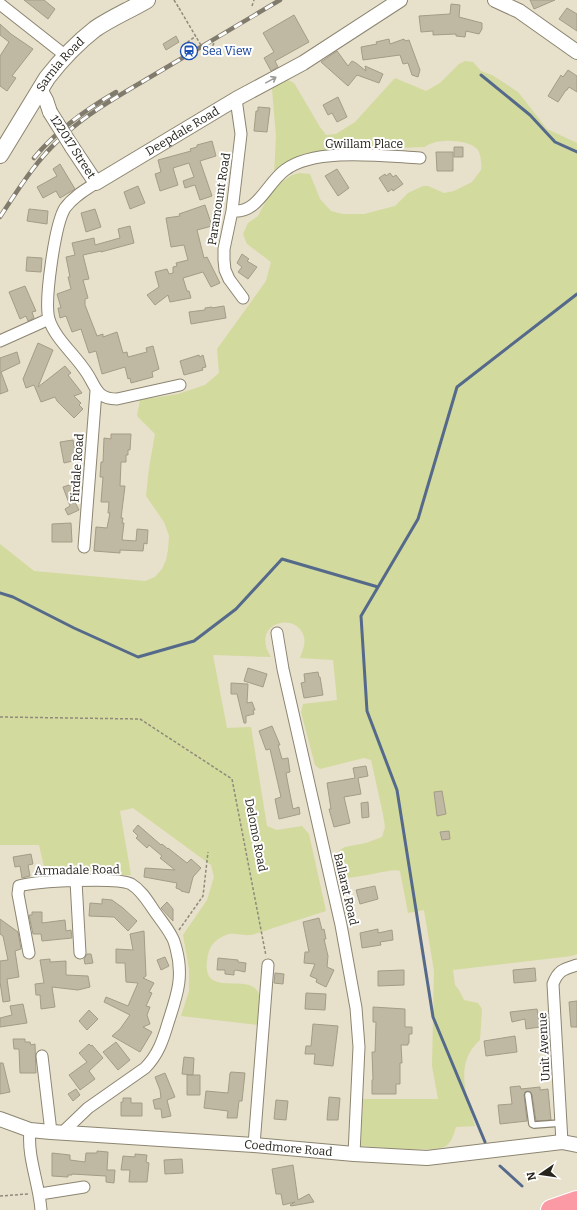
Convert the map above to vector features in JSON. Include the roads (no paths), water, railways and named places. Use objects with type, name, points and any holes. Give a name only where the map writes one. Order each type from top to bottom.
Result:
[{"type":"highway","points":[[551,1210],[577,1201]]},
{"type":"main road","name":"Sarnia Road","points":[[0,155],[47,78],[66,56],[84,38],[96,29],[147,0]]},
{"type":"street","points":[[495,0],[519,12],[577,52]]},
{"type":"street","name":"Deepdale Road","points":[[49,319],[48,297],[56,236],[65,208],[72,200],[96,183],[236,99],[303,63],[395,2]]},
{"type":"street","points":[[0,4],[66,56]]},
{"type":"street","name":"122017 Street","points":[[40,89],[50,112],[96,183]]},
{"type":"street","name":"Paramount Road","points":[[236,99],[241,134],[232,211],[224,249],[224,260],[225,270],[243,298]]},
{"type":"street","name":"Gwillam Place","points":[[232,211],[242,212],[251,207],[285,170],[309,159],[326,155],[420,158]]},
{"type":"street","points":[[0,341],[49,319],[59,337],[85,369],[96,391],[102,396],[109,399],[117,399],[180,385]]},
{"type":"street","name":"Firdale Road","points":[[84,547],[96,391]]},
{"type":"street","name":"Ballarat Road","points":[[277,633],[283,669],[341,925],[356,1008],[359,1047],[354,1154]]},
{"type":"street","points":[[76,881],[80,953]]},
{"type":"street","name":"Armadale Road","points":[[29,954],[18,894],[19,886],[29,883],[121,881],[130,884],[144,896],[173,938],[179,965],[180,984],[160,1047],[151,1062],[145,1068],[57,1132]]},
{"type":"street","points":[[254,1145],[268,965]]},
{"type":"street","name":"Unit Avenue","points":[[562,1142],[554,984],[557,975],[565,969],[577,965]]},
{"type":"street","points":[[42,1056],[57,1132]]},
{"type":"street","name":"Coedmore Road","points":[[0,1119],[30,1130],[427,1158],[562,1142],[577,1145]]},
{"type":"street","points":[[30,1130],[30,1150],[40,1194],[41,1210]]},
{"type":"street","points":[[40,1194],[84,1187]]},
{"type":"lane","points":[[528,1095],[532,1124],[561,1123]]},
{"type":"waterway","points":[[481,75],[530,115],[555,142],[577,152]]},
{"type":"waterway","points":[[485,1142],[433,1017],[397,790],[367,711],[361,616],[418,519],[457,387],[577,294]]},
{"type":"waterway","points":[[0,593],[13,597],[74,628],[138,657],[194,641],[236,609],[282,559],[378,587]]},
{"type":"waterway","points":[[500,1166],[522,1186]]},
{"type":"railway","points":[[0,217],[14,195],[45,154],[73,127],[95,111],[280,0]]},
{"type":"railway","points":[[34,158],[61,130],[93,106],[116,92]]},
{"type":"place","name":"Sea View","points":[[189,51]]}]
